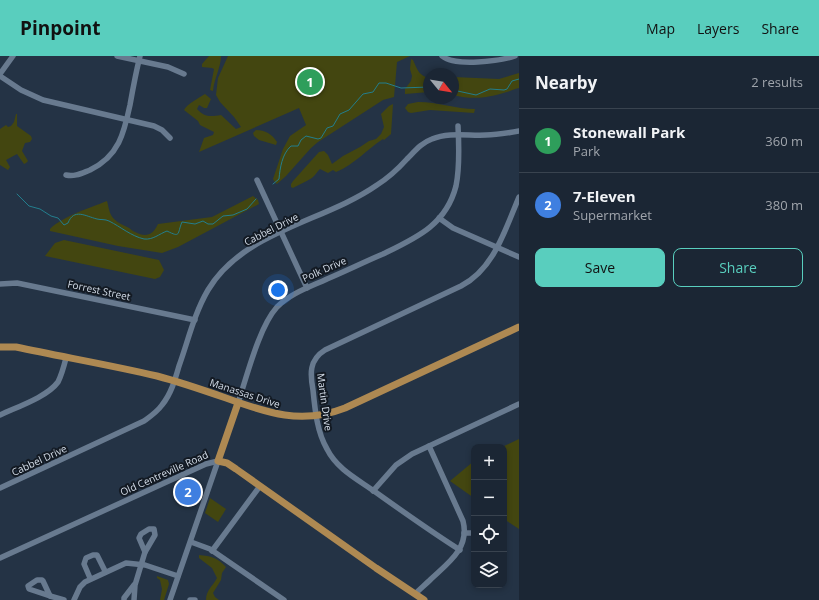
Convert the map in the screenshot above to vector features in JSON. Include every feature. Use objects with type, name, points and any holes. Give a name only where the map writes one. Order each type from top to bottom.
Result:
[{"type":"main road","name":"Manassas Drive","points":[[0,347],[16,347],[174,381],[280,415],[300,416],[316,415],[344,408],[519,327]]},
{"type":"main road","name":"Polk Drive","points":[[218,461],[238,402]]},
{"type":"main road","name":"Old Centreville Road","points":[[218,461],[231,466],[424,600]]},
{"type":"street","points":[[13,56],[0,75],[22,90],[43,100],[157,127],[170,138]]},
{"type":"street","points":[[117,56],[139,58],[168,67],[184,74]]},
{"type":"street","points":[[442,56],[448,60],[485,62],[515,56]]},
{"type":"street","points":[[66,175],[79,174],[93,168],[107,159],[119,143],[127,120],[139,58]]},
{"type":"street","name":"Polk Drive","points":[[238,402],[262,334],[270,318],[284,302],[307,288],[411,240],[428,230],[439,218],[451,199],[456,186],[458,171],[458,126]]},
{"type":"street","name":"Cabbel Drive","points":[[0,488],[144,421],[156,412],[162,406],[169,394],[195,320],[209,289],[229,264],[257,244],[366,192],[388,177],[425,142],[440,136],[486,135],[519,131]]},
{"type":"street","points":[[257,180],[307,288]]},
{"type":"street","name":"Martin Drive","points":[[460,550],[373,491],[344,470],[332,459],[322,439],[316,415],[311,374],[313,363],[319,354],[325,350],[465,284],[477,276],[485,268],[497,247],[519,197]]},
{"type":"street","points":[[439,218],[453,228],[519,256]]},
{"type":"street","name":"Forrest Street","points":[[0,284],[17,283],[195,320]]},
{"type":"street","points":[[0,414],[41,396],[52,388],[61,376],[66,358]]},
{"type":"street","points":[[373,491],[396,465],[412,454],[519,404]]},
{"type":"street","points":[[415,594],[452,561],[460,550],[464,533],[463,522],[429,446]]},
{"type":"street","points":[[170,600],[218,461]]},
{"type":"street","name":"Old Centreville Road","points":[[0,558],[206,464],[218,461]]},
{"type":"street","points":[[212,551],[260,486]]},
{"type":"street","points":[[464,533],[471,533]]},
{"type":"street","points":[[191,542],[204,546],[284,600]]},
{"type":"street","points":[[134,600],[135,585],[144,552]]},
{"type":"street","points":[[90,578],[84,564],[86,558],[93,555],[98,556],[105,571]]},
{"type":"street","points":[[74,600],[80,587],[90,578],[126,563],[141,564],[178,576]]},
{"type":"street","points":[[124,600],[135,585]]},
{"type":"street","points":[[50,596],[64,600]]},
{"type":"street","points":[[190,600],[195,600]]},
{"type":"shaded area","points":[[209,56],[221,56],[213,91],[210,90],[214,69],[202,67],[202,64]]},
{"type":"shaded area","points":[[228,56],[410,56],[397,62],[394,97],[383,100],[318,142],[277,184],[273,179],[283,149],[290,136],[306,125],[299,108],[199,152],[204,138],[213,135],[214,132],[200,125],[198,121],[184,110],[190,103],[205,94],[211,99],[207,108],[199,105],[197,109],[202,114],[208,116],[221,115],[236,129],[241,127],[216,95],[218,78]]},
{"type":"shaded area","points":[[411,59],[423,76],[423,92],[405,94],[405,89],[411,81],[412,76],[410,69]]},
{"type":"shaded area","points":[[519,73],[519,88],[493,96],[480,98],[459,96],[459,77],[499,79]]},
{"type":"shaded area","points":[[423,102],[423,104],[439,104],[475,109],[474,113],[430,110],[411,113],[405,108],[408,104]]},
{"type":"shaded area","points":[[393,104],[391,134],[384,140],[383,139],[377,143],[343,169],[336,172],[333,170],[328,173],[320,169],[309,180],[293,188],[291,187],[293,181],[319,152],[324,151],[328,155],[332,164],[369,141],[376,139],[381,134],[384,127],[381,114]]},
{"type":"shaded area","points":[[16,114],[17,126],[31,136],[32,139],[30,142],[25,143],[22,151],[28,161],[24,164],[17,154],[6,160],[10,167],[8,170],[0,165],[0,129],[6,125],[8,127],[11,126],[14,122]]},
{"type":"shaded area","points":[[256,130],[271,135],[277,142],[276,145],[259,140],[253,133]]},
{"type":"shaded area","points":[[253,196],[258,200],[259,204],[178,247],[162,253],[118,246],[50,231],[55,224],[69,216],[107,201],[112,217],[120,224],[134,232],[146,235],[154,231],[158,224],[212,217]]},
{"type":"shaded area","points":[[64,240],[159,260],[164,270],[160,277],[155,279],[45,256],[55,243]]},
{"type":"shaded area","points":[[519,439],[519,529],[507,521],[507,445]]},
{"type":"shaded area","points":[[471,464],[471,496],[450,481]]},
{"type":"shaded area","points":[[210,498],[226,509],[218,522],[205,513]]},
{"type":"shaded area","points":[[199,555],[214,558],[226,567],[222,573],[221,580],[213,593],[219,600],[206,600],[208,591],[217,578],[212,568],[199,558]]},
{"type":"shaded area","points":[[157,576],[168,580],[169,584],[164,600],[160,600],[162,589],[160,580]]},
{"type":"waterway","points":[[459,91],[476,95],[490,89],[504,90],[507,89],[512,81],[519,79]]},
{"type":"waterway","points":[[273,184],[279,179],[285,153],[291,146],[298,146],[301,140],[306,136],[318,139],[321,138],[327,128],[333,126],[340,114],[349,110],[363,94],[373,92],[379,83],[386,83],[401,88],[423,87]]},
{"type":"waterway","points":[[17,194],[29,206],[40,209],[51,216],[58,218],[64,225],[68,223],[70,218],[80,214],[97,219],[108,220],[130,234],[144,239],[153,238],[167,231],[178,234],[182,222],[195,224],[203,221],[208,224],[213,224],[223,216],[233,215],[247,209],[256,199]]},
{"type":"place","name":"Stonewall Park","points":[[310,82]]},
{"type":"place","name":"7-Eleven","points":[[188,492]]}]
